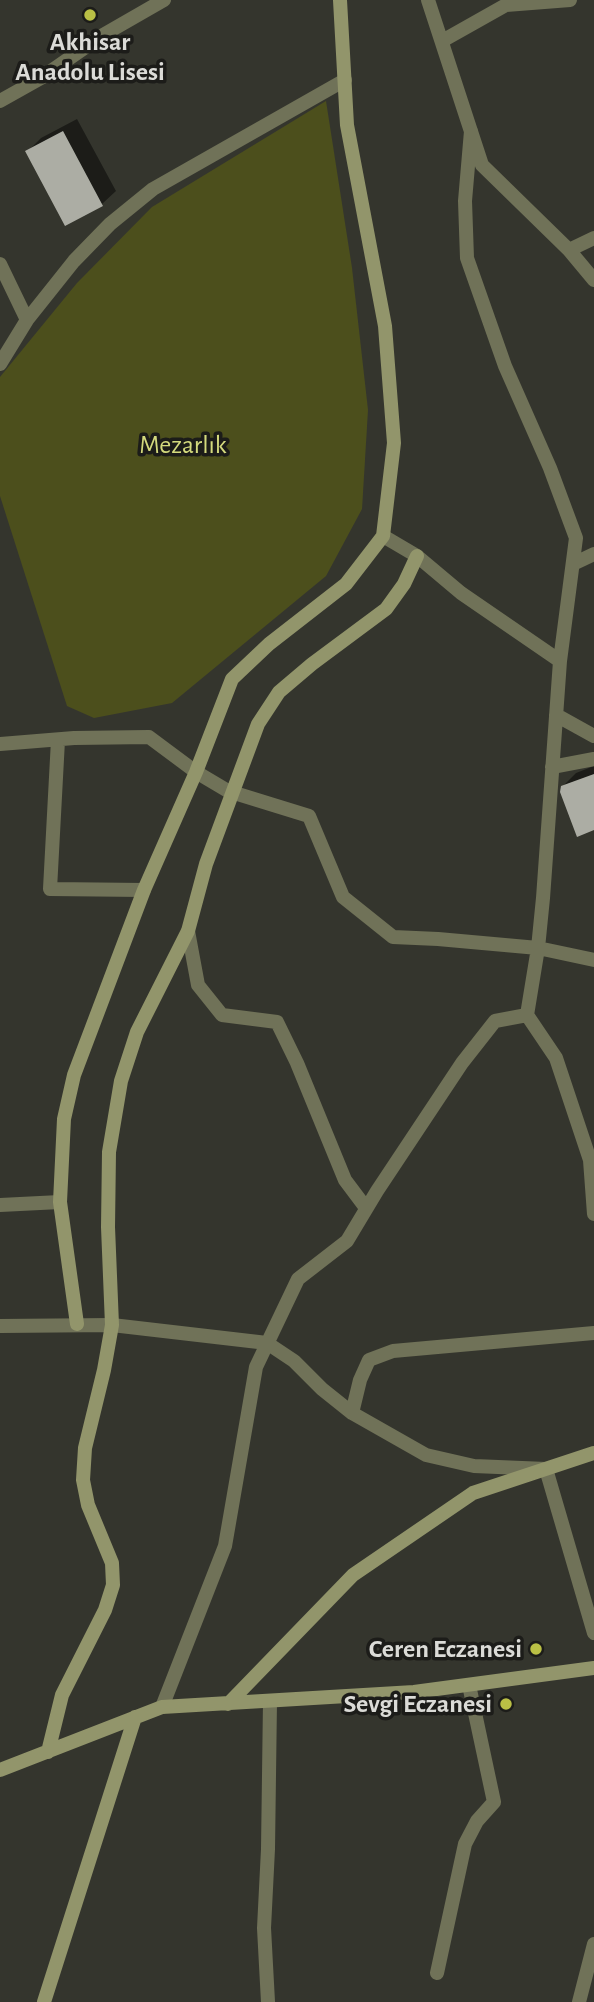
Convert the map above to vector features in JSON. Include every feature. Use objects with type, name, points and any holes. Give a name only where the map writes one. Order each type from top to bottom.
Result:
[{"type":"street","points":[[0,101],[41,78],[103,35],[164,0]]},
{"type":"street","points":[[77,1324],[60,1202],[64,1119],[74,1075],[144,890],[196,772],[232,679],[269,644],[346,584],[383,536],[394,443],[384,326],[347,125],[340,0]]},
{"type":"street","points":[[428,0],[482,165],[569,250],[594,281]]},
{"type":"street","points":[[442,41],[506,5],[570,0]]},
{"type":"street","points":[[0,364],[27,320],[74,261],[110,224],[153,189],[345,80]]},
{"type":"street","points":[[471,131],[465,201],[467,258],[505,366],[550,468],[576,538],[560,660],[538,948],[527,1015],[556,1058],[592,1161],[594,1214]]},
{"type":"street","points":[[569,250],[594,237]]},
{"type":"street","points":[[0,264],[27,320]]},
{"type":"street","points":[[383,536],[417,556],[461,593],[560,660]]},
{"type":"street","points":[[573,564],[594,554]]},
{"type":"street","points":[[48,1752],[62,1695],[105,1609],[113,1585],[112,1563],[88,1504],[83,1480],[85,1448],[113,1325],[108,1227],[109,1152],[121,1081],[137,1032],[188,931],[206,864],[258,724],[279,692],[386,609],[404,584],[417,556]]},
{"type":"street","points":[[556,715],[594,736]]},
{"type":"street","points":[[0,744],[149,737],[196,772],[233,792],[309,816],[343,897],[393,937],[538,948],[594,960]]},
{"type":"street","points":[[58,740],[50,889],[144,890]]},
{"type":"street","points":[[552,767],[594,759]]},
{"type":"street","points":[[188,931],[198,985],[222,1015],[277,1022],[297,1063],[345,1180],[366,1208]]},
{"type":"street","points":[[162,1707],[225,1546],[256,1367],[298,1279],[347,1241],[462,1063],[495,1021],[527,1015]]},
{"type":"street","points":[[0,1205],[60,1202]]},
{"type":"street","points":[[0,1326],[113,1325],[267,1343],[294,1361],[321,1389],[352,1413],[426,1455],[474,1466],[546,1469]]},
{"type":"street","points":[[352,1413],[360,1380],[369,1360],[393,1351],[594,1333]]},
{"type":"street","points":[[229,1704],[353,1576],[473,1493],[594,1453]]},
{"type":"street","points":[[546,1469],[594,1633]]},
{"type":"street","points":[[0,1770],[162,1707],[414,1692],[594,1668]]},
{"type":"street","points":[[437,1973],[465,1843],[477,1821],[494,1802],[469,1685]]},
{"type":"street","points":[[268,2002],[264,1928],[270,1701]]},
{"type":"street","points":[[44,2002],[135,1717]]},
{"type":"street","points":[[579,2002],[590,1972],[594,1944]]},
{"type":"green space","name":"Mezarlık","points":[[326,101],[352,268],[368,410],[362,509],[326,576],[172,703],[94,718],[67,706],[0,496],[0,377],[77,283],[152,207]]},
{"type":"building","points":[[63,131],[103,206],[65,226],[25,151]]},
{"type":"building","points":[[594,774],[594,830],[577,837],[560,792],[561,786]]},
{"type":"place","name":"Akhisar Anadolu Lisesi","points":[[90,15]]},
{"type":"place","name":"Ceren Eczanesi","points":[[536,1649]]},
{"type":"place","name":"Sevgi Eczanesi","points":[[506,1704]]}]
